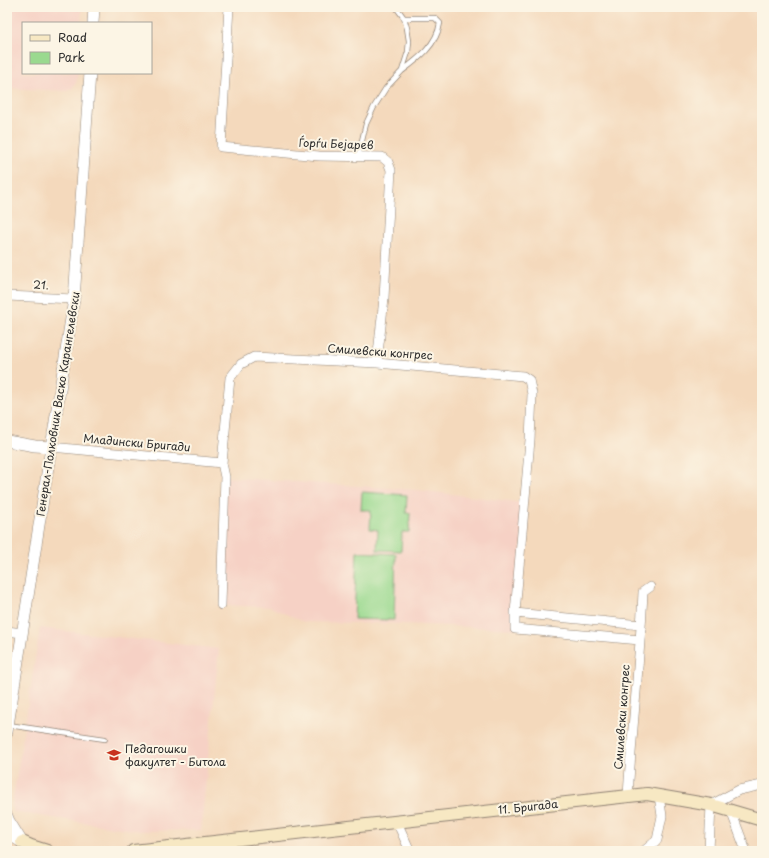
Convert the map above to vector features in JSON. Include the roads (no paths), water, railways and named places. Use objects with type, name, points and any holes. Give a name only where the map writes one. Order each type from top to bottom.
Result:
[{"type":"main road","name":"11. Бригада","points":[[133,851],[176,849],[647,794],[711,805],[762,820]]},
{"type":"main road","points":[[26,846],[47,851]]},
{"type":"street","points":[[93,22],[94,7]]},
{"type":"street","name":"Ѓорѓи Бејарев","points":[[229,7],[221,147],[319,156],[382,157],[388,162],[392,170],[384,298],[377,363]]},
{"type":"street","name":"Генерал-Полковник Васко Карангелевски","points":[[8,728],[10,689],[22,633],[74,299],[90,74]]},
{"type":"street","name":"21.","points":[[7,296],[74,299]]},
{"type":"street","name":"Смилевски конгрес","points":[[221,605],[225,476],[222,463],[230,378],[241,364],[254,357],[377,363],[523,376],[530,380],[532,394],[530,440],[515,629],[640,640]]},
{"type":"street","points":[[7,441],[51,447]]},
{"type":"street","name":"Младински Бригади","points":[[51,447],[222,463]]},
{"type":"street","name":"Смилевски конгрес","points":[[628,796],[640,640],[642,592],[650,587]]},
{"type":"street","points":[[515,614],[641,625]]},
{"type":"street","points":[[7,631],[22,633]]},
{"type":"street","points":[[709,851],[711,805],[739,790],[762,785]]},
{"type":"street","points":[[644,851],[657,840],[662,816],[659,796]]},
{"type":"street","points":[[731,811],[746,851]]},
{"type":"street","points":[[7,816],[26,846]]},
{"type":"street","points":[[397,822],[410,851]]},
{"type":"street","points":[[7,837],[15,838],[26,846]]},
{"type":"lane","points":[[396,7],[404,18],[409,41],[408,52],[402,71]]},
{"type":"lane","points":[[358,157],[366,124],[374,107],[386,88],[402,71],[417,60],[428,49],[439,30],[440,23],[435,18],[404,18]]},
{"type":"lane","points":[[8,728],[105,739]]},
{"type":"place","name":"Педагошки факултет - Битола","points":[[114,755]]}]
